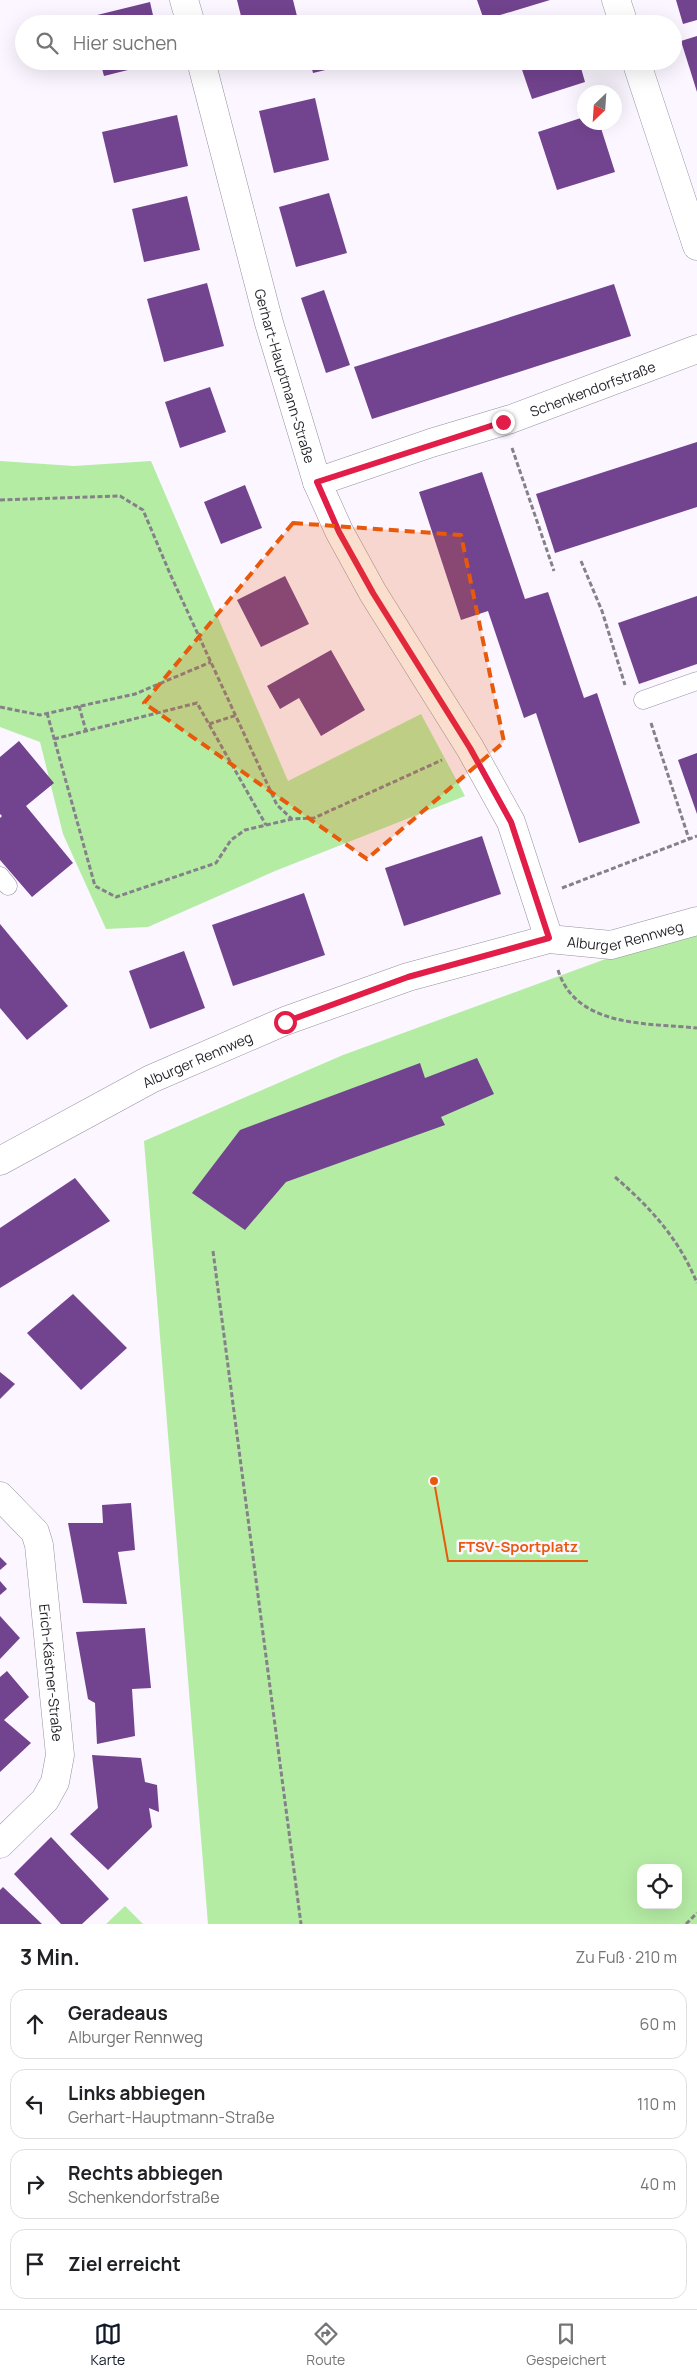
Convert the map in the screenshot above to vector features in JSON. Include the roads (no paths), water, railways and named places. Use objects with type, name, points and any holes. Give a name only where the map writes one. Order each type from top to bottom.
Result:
[{"type":"street","points":[[184,0],[188,15]]},
{"type":"street","points":[[616,0],[621,15]]},
{"type":"street","name":"Gerhart-Hauptmann-Straße","points":[[203,70],[269,323],[317,482],[339,532],[373,593],[470,748],[511,822],[549,938]]},
{"type":"street","points":[[639,70],[697,246]]},
{"type":"street","name":"Schenkendorfstraße","points":[[317,482],[503,422],[697,349]]},
{"type":"street","name":"Alburger Rennweg","points":[[0,1161],[151,1079],[285,1022],[408,977],[549,938],[611,945],[697,921]]},
{"type":"street","name":"Erich-Kästner-Straße","points":[[0,1496],[35,1532],[39,1544],[60,1755],[55,1782],[45,1800],[0,1844]]},
{"type":"lane","points":[[643,700],[697,681]]},
{"type":"place","name":"FTSV-Sportplatz","points":[[434,1481]]}]
